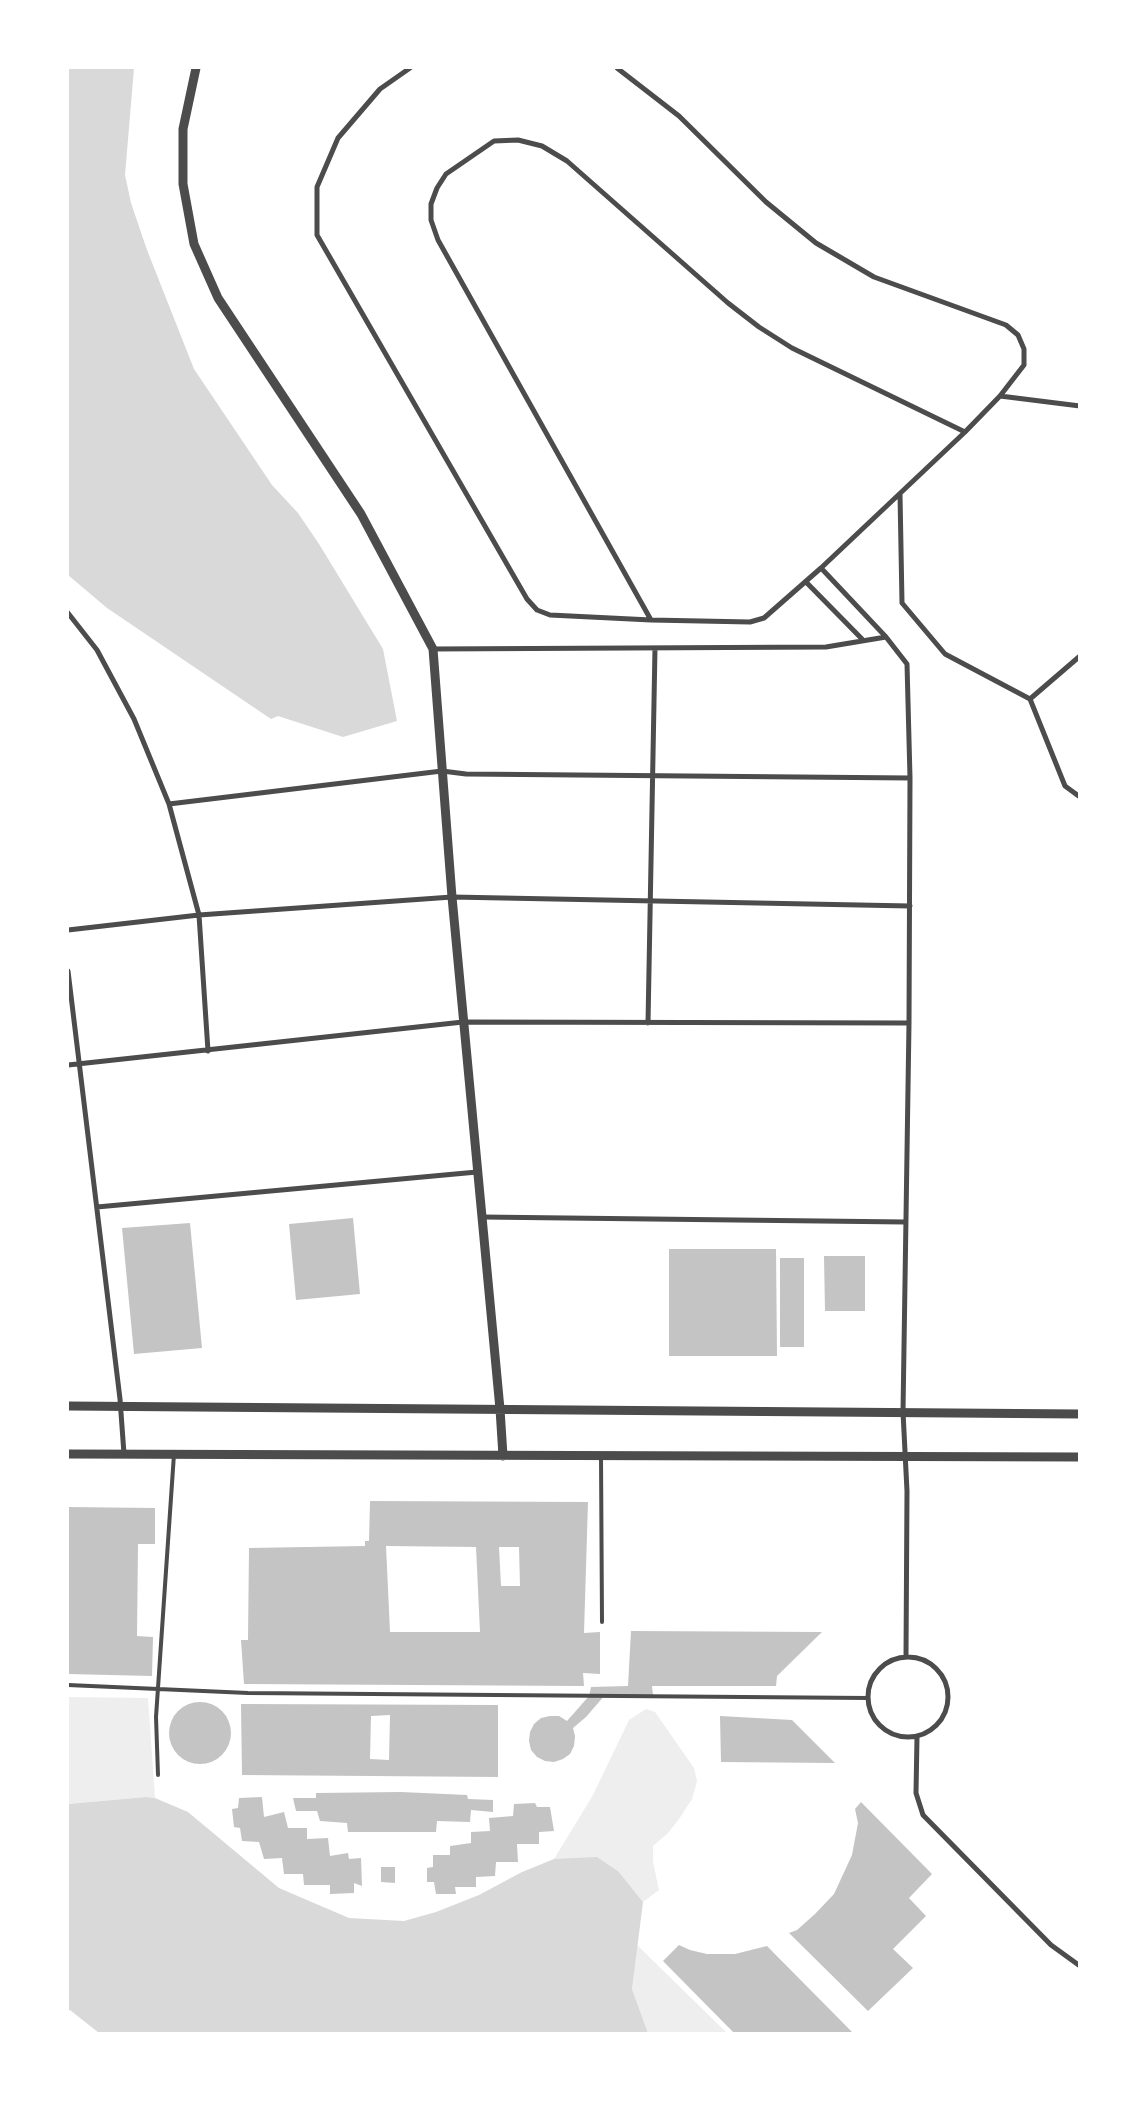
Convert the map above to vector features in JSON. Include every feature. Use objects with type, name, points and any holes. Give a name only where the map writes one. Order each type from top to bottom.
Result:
[{"type":"street","points":[[196,68],[183,129],[183,184],[194,244],[218,298],[361,514],[433,649],[452,897],[503,1456]]},
{"type":"street","points":[[410,68],[380,89],[338,138],[316,187],[317,235],[527,599],[537,610],[550,615],[750,622],[764,618],[806,582],[965,432],[1000,396],[1024,366],[1024,349],[1018,335],[1006,326],[874,277],[816,243],[766,202],[680,116],[617,68]]},
{"type":"street","points":[[651,620],[438,240],[431,220],[431,204],[437,188],[446,174],[494,141],[518,140],[542,146],[567,161],[721,297],[759,327],[792,348],[965,432]]},
{"type":"street","points":[[1000,396],[1080,406]]},
{"type":"street","points":[[900,494],[902,603],[945,654],[1030,700],[1066,786],[1080,796]]},
{"type":"street","points":[[821,568],[886,636],[907,664],[910,778],[910,1023],[903,1412],[906,1457],[908,1628],[906,1656]]},
{"type":"street","points":[[806,582],[862,639]]},
{"type":"street","points":[[68,612],[97,650],[134,719],[168,804],[198,915],[208,1051]]},
{"type":"street","points":[[433,649],[826,647],[886,636]]},
{"type":"street","points":[[648,1024],[656,648]]},
{"type":"street","points":[[1030,700],[1080,656]]},
{"type":"street","points":[[168,804],[442,771],[466,774],[910,778]]},
{"type":"street","points":[[68,930],[198,915],[452,897],[910,906]]},
{"type":"street","points":[[68,971],[121,1406],[124,1454]]},
{"type":"street","points":[[68,1064],[208,1051],[463,1022],[648,1024],[910,1023]]},
{"type":"street","points":[[97,1206],[478,1172]]},
{"type":"street","points":[[482,1217],[906,1222]]},
{"type":"street","points":[[68,1406],[1080,1414]]},
{"type":"street","points":[[68,1454],[1080,1458]]},
{"type":"street","points":[[906,1656],[928,1662],[941,1672],[947,1685],[949,1703],[944,1716],[936,1726],[918,1737],[903,1737],[886,1731],[876,1721],[868,1698],[869,1688],[875,1674],[885,1664],[906,1656]]},
{"type":"street","points":[[918,1737],[916,1793],[923,1815],[1051,1945],[1080,1966]]},
{"type":"lane","points":[[158,1775],[156,1717],[174,1454]]},
{"type":"lane","points":[[600,1456],[602,1622]]},
{"type":"lane","points":[[68,1685],[248,1693],[868,1698]]},
{"type":"shaded area","points":[[68,68],[134,68],[125,175],[131,203],[147,250],[194,369],[272,485],[298,513],[319,544],[383,649],[397,721],[343,737],[278,716],[271,719],[107,608],[68,575]]},
{"type":"shaded area","points":[[68,1697],[148,1698],[155,1798],[146,1797],[68,1804]]},
{"type":"shaded area","points":[[646,1709],[655,1712],[694,1768],[697,1781],[692,1799],[679,1819],[668,1833],[653,1846],[653,1862],[659,1890],[643,1902],[619,1872],[554,1859],[593,1795],[629,1720]]},
{"type":"shaded area","points":[[146,1797],[155,1798],[188,1812],[279,1888],[349,1918],[404,1921],[436,1912],[479,1895],[522,1872],[554,1859],[597,1857],[619,1872],[643,1902],[632,1989],[648,2033],[99,2033],[70,2010],[68,2012],[68,1804]]},
{"type":"shaded area","points":[[637,1945],[727,2033],[648,2033],[632,1989]]},
{"type":"building","points":[[353,1218],[360,1294],[296,1300],[289,1224]]},
{"type":"building","points":[[190,1223],[202,1348],[134,1354],[122,1228]]},
{"type":"building","points":[[669,1249],[776,1249],[777,1356],[669,1356]]},
{"type":"building","points":[[824,1256],[865,1256],[865,1311],[825,1311]]},
{"type":"building","points":[[780,1258],[804,1258],[804,1347],[780,1347]]},
{"type":"building","points":[[370,1501],[588,1502],[584,1633],[600,1632],[600,1674],[583,1673],[584,1686],[244,1684],[241,1640],[248,1640],[249,1548],[365,1546],[365,1541],[369,1541]],"holes":[[[386,1546],[476,1547],[480,1632],[390,1632]],[[499,1547],[519,1547],[520,1586],[501,1586]]]},
{"type":"building","points":[[68,1507],[155,1508],[155,1544],[138,1544],[137,1636],[153,1637],[152,1676],[68,1674]]},
{"type":"building","points":[[631,1631],[822,1632],[777,1676],[776,1686],[652,1686],[653,1695],[605,1695],[586,1717],[573,1728],[575,1736],[574,1746],[570,1754],[554,1762],[545,1761],[537,1757],[531,1750],[529,1741],[530,1732],[534,1724],[541,1718],[559,1716],[567,1721],[589,1696],[591,1687],[628,1686]]},
{"type":"building","points":[[194,1702],[206,1702],[222,1711],[229,1721],[231,1733],[229,1745],[222,1755],[206,1764],[194,1764],[183,1759],[174,1750],[169,1739],[169,1727],[174,1716],[183,1707]]},
{"type":"building","points":[[241,1704],[498,1705],[498,1777],[242,1775]],"holes":[[[390,1715],[389,1760],[370,1759],[371,1716]]]},
{"type":"building","points":[[720,1716],[792,1720],[835,1763],[721,1762]]},
{"type":"building","points":[[401,1792],[467,1795],[468,1799],[493,1800],[493,1812],[471,1810],[470,1822],[437,1821],[436,1832],[348,1832],[347,1823],[320,1821],[317,1811],[296,1811],[293,1798],[316,1798],[316,1793]]},
{"type":"building","points":[[262,1797],[264,1817],[284,1812],[288,1828],[307,1828],[307,1839],[328,1838],[330,1856],[348,1853],[349,1859],[361,1858],[362,1886],[354,1883],[354,1893],[330,1894],[330,1885],[304,1885],[303,1874],[284,1874],[282,1858],[264,1859],[259,1842],[242,1841],[240,1828],[234,1827],[232,1809],[238,1808],[239,1798]]},
{"type":"building","points":[[861,1802],[932,1874],[909,1898],[926,1916],[893,1949],[913,1968],[868,2011],[789,1933],[797,1930],[834,1894],[852,1855],[858,1823],[855,1809]]},
{"type":"building","points":[[535,1803],[537,1807],[550,1807],[554,1831],[539,1832],[539,1844],[517,1844],[518,1862],[496,1862],[495,1876],[476,1877],[476,1887],[455,1887],[456,1894],[436,1894],[434,1882],[427,1882],[427,1868],[433,1867],[433,1855],[450,1855],[450,1846],[471,1843],[471,1832],[490,1831],[489,1818],[513,1816],[514,1804]]},
{"type":"building","points":[[381,1867],[395,1867],[395,1883],[381,1882]]},
{"type":"building","points":[[679,1945],[707,1954],[735,1954],[767,1946],[854,2034],[735,2034],[663,1961]]}]
